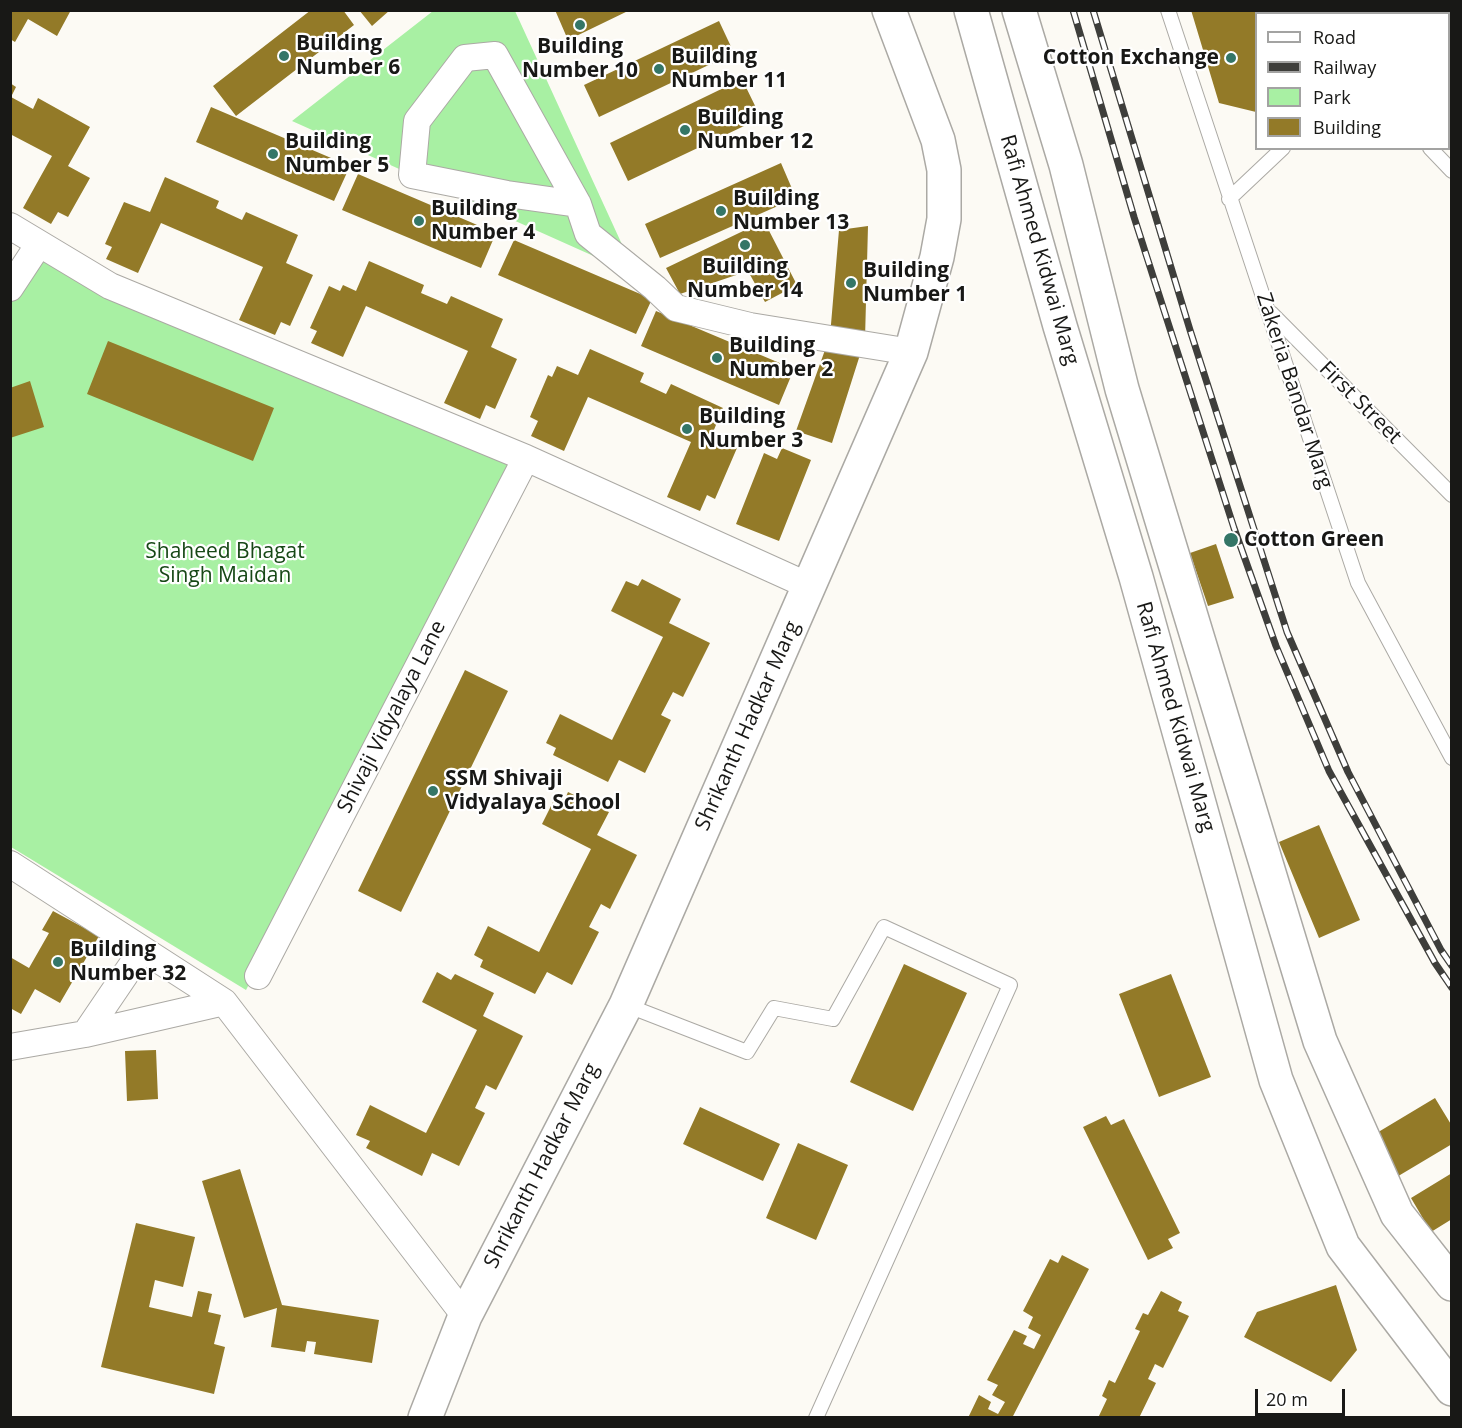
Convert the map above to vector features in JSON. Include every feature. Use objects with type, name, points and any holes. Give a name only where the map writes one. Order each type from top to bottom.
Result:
[{"type":"main road","name":"Shrikanth Hadkar Marg","points":[[425,1418],[465,1316],[626,1005],[911,352],[937,258],[944,219],[944,170],[938,140],[889,10]]},
{"type":"main road","name":"Rafi Ahmed Kidwai Marg","points":[[971,10],[1060,326],[1136,577],[1276,1080],[1343,1246],[1452,1389]]},
{"type":"main road","name":"Rafi Ahmed Kidwai Marg","points":[[1018,10],[1066,165],[1122,390],[1320,1041],[1397,1214],[1452,1284]]},
{"type":"street","points":[[578,204],[507,194],[412,175],[417,121],[465,58],[495,55],[578,204],[588,234],[676,308],[750,326],[911,352]]},
{"type":"street","points":[[10,226],[110,286],[526,458],[809,586]]},
{"type":"street","points":[[10,288],[39,244]]},
{"type":"street","name":"Shivaji Vidyalaya Lane","points":[[258,976],[526,458]]},
{"type":"street","points":[[10,864],[224,1002],[465,1316]]},
{"type":"street","points":[[85,1034],[142,950]]},
{"type":"street","points":[[10,1047],[85,1034],[224,1002]]},
{"type":"lane","name":"Zakeria Bandar Marg","points":[[1168,10],[1358,583],[1452,758]]},
{"type":"lane","points":[[1229,199],[1281,150]]},
{"type":"lane","points":[[1432,150],[1452,171]]},
{"type":"lane","name":"First Street","points":[[1268,310],[1452,495]]},
{"type":"lane","points":[[626,1005],[747,1052],[774,1008],[833,1019],[884,927],[1010,984],[816,1418]]},
{"type":"green space","points":[[433,11],[515,11],[636,275],[292,121]]},
{"type":"green space","name":"Shaheed Bhagat Singh Maidan","points":[[41,250],[520,460],[246,990],[11,847],[10,297]]},
{"type":"building","points":[[10,10],[71,10],[57,36],[28,19],[15,42],[10,39]]},
{"type":"building","name":"Building Number 6","points":[[311,10],[343,10],[354,25],[236,116],[213,86]]},
{"type":"building","points":[[359,10],[390,10],[372,26]]},
{"type":"building","name":"Building Number 10","points":[[555,10],[630,10],[568,40]]},
{"type":"building","name":"Cotton Exchange","points":[[1191,10],[1287,10],[1288,12],[1255,12],[1255,112],[1219,103]]},
{"type":"building","points":[[1333,10],[1372,10],[1370,12],[1332,12]]},
{"type":"building","name":"Building Number 11","points":[[719,21],[734,53],[599,117],[584,85]]},
{"type":"building","name":"Building Number 12","points":[[742,79],[761,118],[628,181],[610,143]]},
{"type":"building","points":[[10,83],[16,87],[11,97],[33,109],[38,98],[90,127],[68,166],[90,178],[68,217],[58,212],[51,224],[23,208],[52,156],[10,134]]},
{"type":"building","name":"Building Number 5","points":[[211,107],[350,166],[334,201],[196,142]]},
{"type":"building","name":"Building Number 13","points":[[781,163],[796,198],[660,258],[645,224]]},
{"type":"building","name":"Building Number 4","points":[[358,174],[496,233],[481,268],[342,210]]},
{"type":"building","points":[[165,177],[219,201],[216,208],[242,220],[246,212],[298,235],[286,263],[313,275],[290,326],[281,322],[275,335],[239,320],[263,267],[161,223],[138,273],[106,259],[112,247],[105,244],[124,202],[150,212]]},
{"type":"building","name":"Building Number 14","points":[[764,221],[797,285],[765,302],[748,271],[680,294],[666,268]]},
{"type":"building","name":"Building Number 1","points":[[868,226],[865,339],[832,443],[796,431],[830,336],[839,230]]},
{"type":"building","points":[[514,240],[652,299],[636,334],[498,275]]},
{"type":"building","points":[[369,261],[424,285],[421,293],[447,304],[451,296],[503,319],[491,347],[517,359],[495,409],[486,405],[480,419],[444,403],[468,351],[366,306],[343,357],[311,343],[317,331],[310,328],[329,286],[340,291],[343,285],[356,291]]},
{"type":"building","name":"Building Number 2","points":[[656,311],[794,369],[779,405],[641,346]]},
{"type":"building","points":[[108,341],[274,408],[253,461],[87,394]]},
{"type":"building","name":"Building Number 3","points":[[590,349],[644,373],[640,382],[666,394],[671,384],[723,408],[711,437],[737,448],[715,499],[707,495],[700,511],[667,497],[691,442],[588,397],[564,451],[531,436],[538,421],[530,417],[548,375],[552,377],[557,366],[578,375]]},
{"type":"building","points":[[30,381],[44,427],[10,438],[10,388]]},
{"type":"building","points":[[782,448],[811,460],[779,541],[736,524],[764,453],[777,459]]},
{"type":"building","points":[[1216,544],[1234,598],[1208,606],[1190,553]]},
{"type":"building","points":[[642,579],[681,599],[669,623],[710,643],[683,697],[673,692],[661,715],[671,720],[645,773],[619,760],[608,782],[553,755],[556,748],[546,743],[560,714],[612,740],[663,637],[611,611],[626,581],[638,586]]},
{"type":"building","name":"SSM Shivaji Vidyalaya School","points":[[465,670],[508,691],[401,912],[358,891]]},
{"type":"building","points":[[568,792],[609,812],[597,835],[637,855],[610,909],[601,904],[589,927],[599,932],[572,985],[547,972],[535,994],[480,967],[483,960],[474,955],[488,926],[539,952],[591,849],[542,824],[557,794],[565,799]]},
{"type":"building","points":[[1319,825],[1360,920],[1319,938],[1279,842]]},
{"type":"building","name":"Building Number 32","points":[[53,911],[99,936],[60,1003],[35,989],[21,1014],[10,1008],[10,957],[29,968],[49,933],[42,930]]},
{"type":"building","points":[[904,964],[967,993],[913,1111],[850,1082]]},
{"type":"building","points":[[437,972],[451,980],[455,974],[494,993],[483,1016],[523,1036],[496,1090],[486,1085],[475,1108],[485,1113],[459,1166],[432,1153],[422,1176],[366,1148],[370,1141],[356,1135],[370,1105],[426,1133],[477,1030],[422,1002]]},
{"type":"building","points":[[1171,974],[1211,1077],[1159,1097],[1119,994]]},
{"type":"building","points":[[156,1050],[158,1099],[127,1101],[125,1051]]},
{"type":"building","points":[[1435,1098],[1452,1126],[1452,1144],[1395,1178],[1370,1137]]},
{"type":"building","points":[[700,1107],[780,1144],[763,1181],[683,1144]]},
{"type":"building","points":[[1106,1116],[1111,1125],[1124,1119],[1180,1233],[1168,1239],[1173,1248],[1148,1260],[1083,1127]]},
{"type":"building","points":[[798,1143],[848,1165],[816,1240],[766,1218]]},
{"type":"building","points":[[240,1169],[282,1305],[379,1320],[372,1363],[314,1354],[316,1342],[307,1341],[305,1352],[271,1347],[277,1308],[244,1318],[202,1181]]},
{"type":"building","points":[[1452,1173],[1452,1219],[1431,1232],[1411,1198]]},
{"type":"building","points":[[136,1223],[195,1237],[183,1287],[155,1280],[149,1307],[192,1317],[198,1291],[212,1294],[208,1312],[221,1315],[214,1344],[225,1347],[214,1394],[101,1367]]},
{"type":"building","points":[[1062,1255],[1089,1269],[1012,1418],[968,1418],[979,1395],[991,1402],[988,1409],[998,1414],[1005,1402],[992,1395],[998,1385],[987,1380],[1014,1330],[1027,1336],[1023,1344],[1034,1349],[1041,1335],[1028,1328],[1033,1317],[1023,1311],[1050,1259],[1058,1263]]},
{"type":"building","points":[[1336,1285],[1357,1350],[1331,1382],[1244,1337],[1257,1312]]},
{"type":"building","points":[[1161,1291],[1182,1302],[1178,1311],[1189,1316],[1163,1368],[1155,1364],[1148,1379],[1156,1383],[1139,1418],[1098,1418],[1107,1399],[1102,1396],[1109,1380],[1115,1383],[1140,1331],[1135,1329],[1143,1313],[1148,1315]]},
{"type":"railway","points":[[1073,10],[1134,217],[1234,528],[1276,646],[1329,771],[1435,963],[1452,988]]},
{"type":"railway","points":[[1093,10],[1190,330],[1287,632],[1348,772],[1441,950],[1452,966]]},
{"type":"place","name":"Building Number 10","points":[[580,25]]},
{"type":"place","name":"Building Number 6","points":[[284,56]]},
{"type":"place","name":"Cotton Exchange","points":[[1231,58]]},
{"type":"place","name":"Building Number 11","points":[[659,69]]},
{"type":"place","name":"Building Number 12","points":[[685,130]]},
{"type":"place","name":"Building Number 5","points":[[273,154]]},
{"type":"place","name":"Building Number 13","points":[[721,211]]},
{"type":"place","name":"Building Number 4","points":[[419,221]]},
{"type":"place","name":"Building Number 14","points":[[745,245]]},
{"type":"place","name":"Building Number 1","points":[[851,283]]},
{"type":"place","name":"Building Number 2","points":[[717,358]]},
{"type":"place","name":"Building Number 3","points":[[687,429]]},
{"type":"place","name":"Cotton Green","points":[[1231,540]]},
{"type":"place","name":"SSM Shivaji Vidyalaya School","points":[[433,791]]},
{"type":"place","name":"Building Number 32","points":[[58,962]]}]
